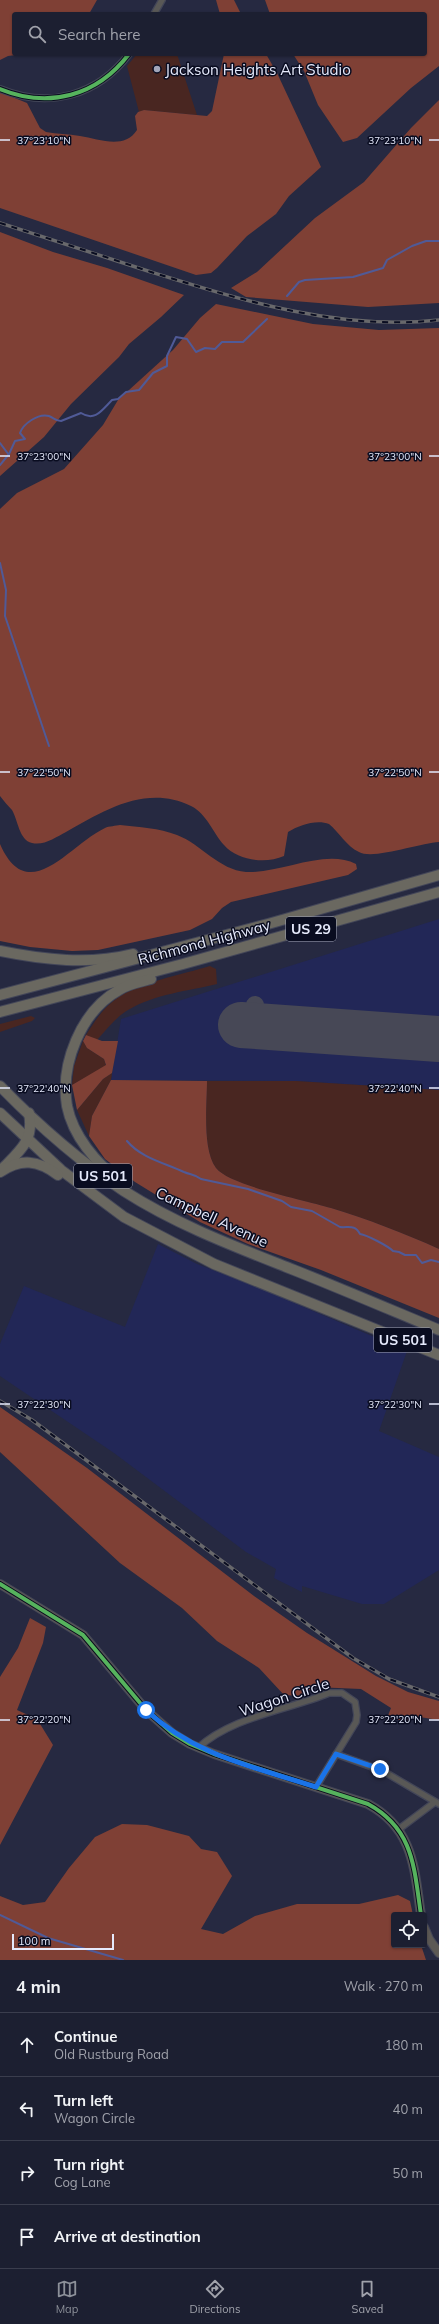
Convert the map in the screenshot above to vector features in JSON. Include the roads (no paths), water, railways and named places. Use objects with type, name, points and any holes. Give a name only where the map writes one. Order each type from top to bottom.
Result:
[{"type":"highway","name":"Richmond Highway","points":[[217,938],[439,875]]},
{"type":"highway","name":"Richmond Highway","points":[[0,1012],[183,964],[439,892]]},
{"type":"highway","points":[[0,951],[33,958],[99,960],[217,938]]},
{"type":"highway","name":"US 29","points":[[0,995],[217,938]]},
{"type":"highway","points":[[171,1217],[99,1164],[74,1126],[67,1106],[66,1082],[69,1062],[75,1044],[92,1012],[119,989],[159,976],[183,964]]},
{"type":"highway","name":"Campbell Avenue","points":[[0,1086],[93,1170],[126,1192],[171,1217],[223,1242],[439,1330]]},
{"type":"highway","points":[[0,1113],[28,1140],[98,1200]]},
{"type":"highway","points":[[0,1172],[28,1140],[32,1128],[29,1113]]},
{"type":"highway","name":"US 501","points":[[0,1172],[12,1164],[25,1162],[39,1164],[124,1217],[214,1264],[439,1355]]},
{"type":"street","points":[[155,12],[162,0]]},
{"type":"street","points":[[0,89],[32,99],[55,99],[70,96],[83,91],[110,74],[127,56]]},
{"type":"street","points":[[0,1584],[83,1635],[94,1646],[146,1710],[172,1733],[198,1748],[368,1804],[388,1816],[399,1829],[412,1858],[421,1912]]},
{"type":"street","name":"Wagon Circle","points":[[198,1748],[209,1738],[226,1729],[334,1692],[342,1693],[354,1700],[357,1715],[352,1730],[316,1787]]},
{"type":"street","points":[[336,1754],[383,1771],[437,1803],[399,1829]]},
{"type":"street","points":[[427,1934],[439,1953]]},
{"type":"waterway","points":[[287,296],[299,282],[305,280],[353,277],[383,268],[387,260],[412,246],[426,241],[439,241]]},
{"type":"waterway","points":[[0,465],[9,454],[15,441],[25,439],[20,433],[24,426],[32,420],[40,416],[49,416],[61,421],[81,413],[90,416],[98,414],[112,400],[118,399],[126,392],[139,390],[153,373],[167,366],[167,356],[176,337],[187,339],[196,352],[205,348],[215,349],[222,342],[243,342],[267,319]]},
{"type":"waterway","points":[[0,443],[9,455]]},
{"type":"waterway","points":[[0,563],[6,590],[5,616],[49,746]]},
{"type":"waterway","points":[[127,1141],[146,1156],[195,1175],[201,1179],[248,1189],[282,1201],[291,1207],[312,1211],[340,1227],[354,1228],[360,1234],[387,1246],[393,1251],[405,1255],[416,1255],[422,1263],[431,1260],[439,1262]]},
{"type":"waterway","points":[[0,1915],[48,1938],[123,1960]]},
{"type":"railway","points":[[0,223],[186,283],[257,303],[293,311],[365,321],[402,322],[439,320]]},
{"type":"railway","points":[[0,1401],[32,1420],[353,1658],[389,1679],[439,1697]]},
{"type":"place","name":"Jackson Heights Art Studio","points":[[157,69]]}]
